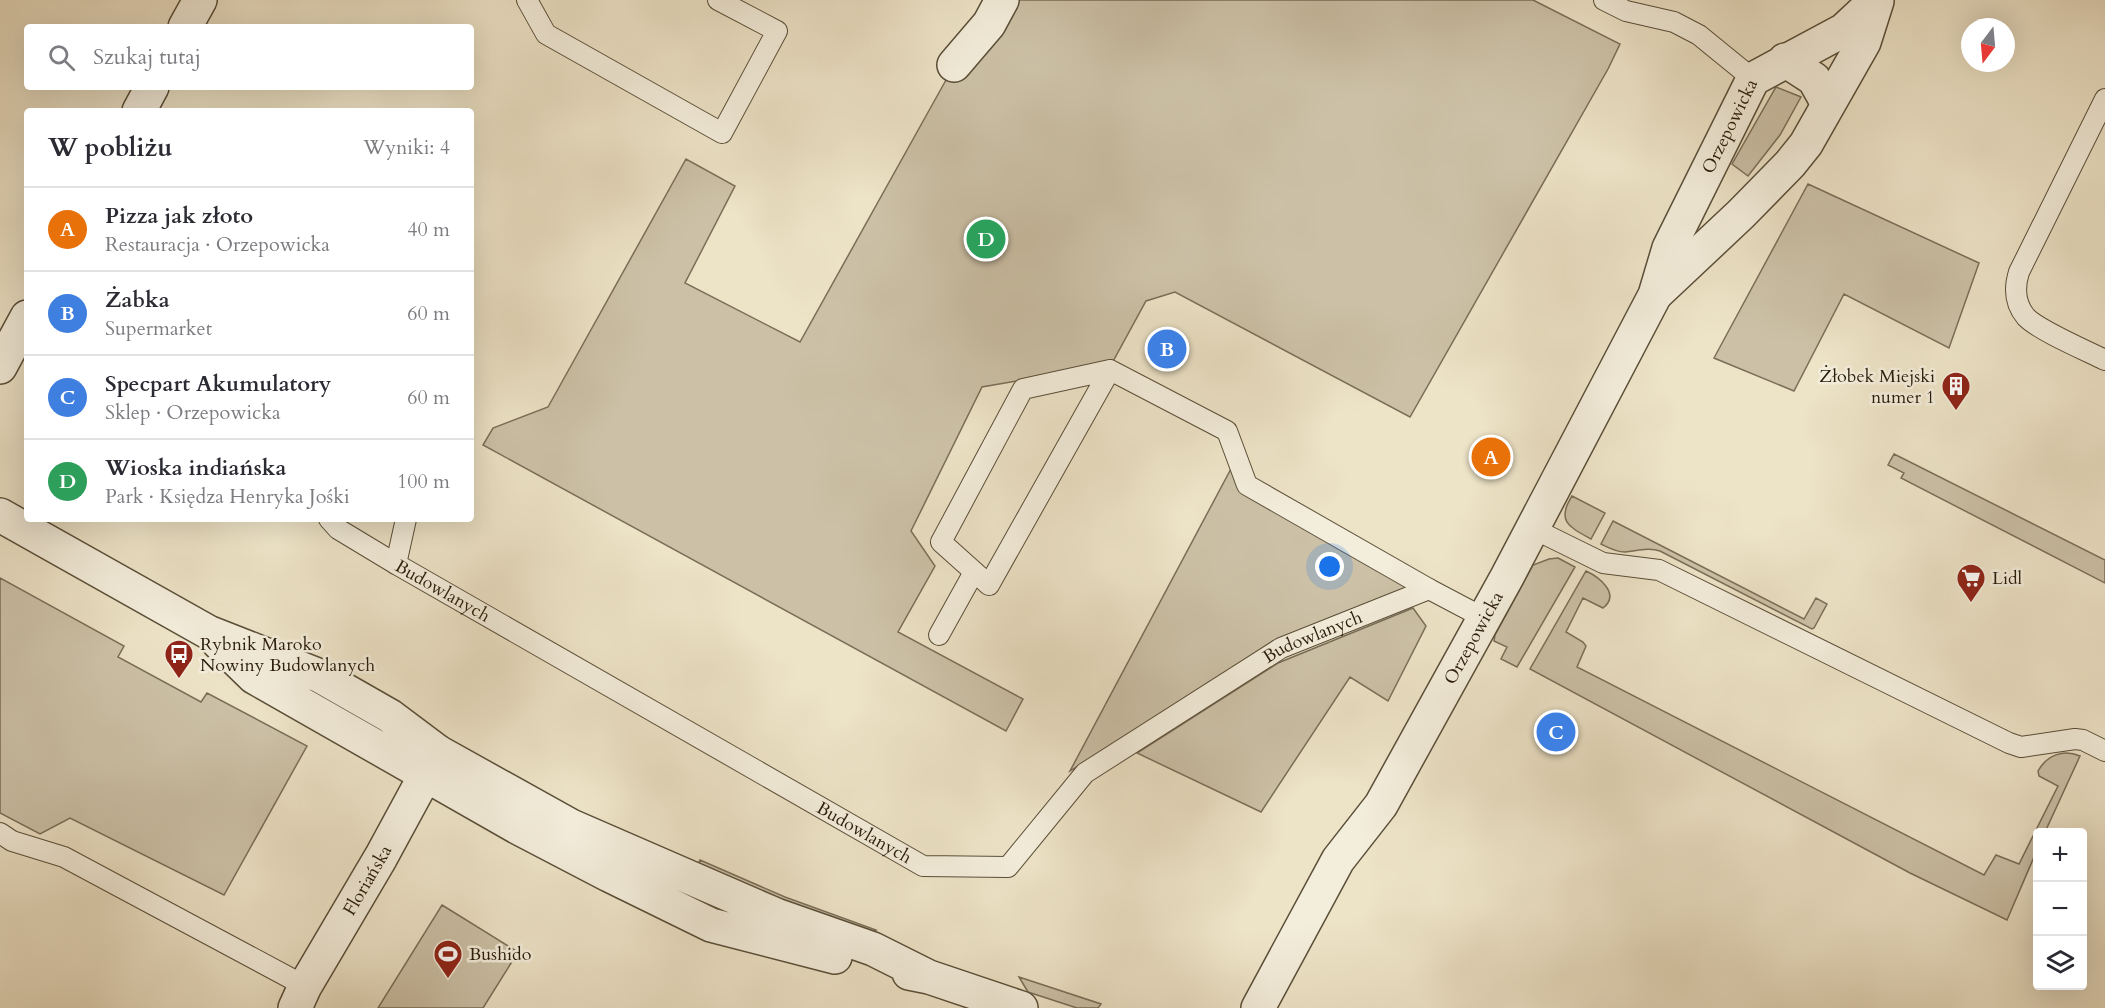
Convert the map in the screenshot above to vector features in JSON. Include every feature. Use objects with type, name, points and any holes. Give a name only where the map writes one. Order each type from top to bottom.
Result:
[{"type":"street","points":[[187,24],[200,0]]},
{"type":"street","points":[[954,66],[989,24],[1002,0]]},
{"type":"street","name":"Orzepowicka","points":[[1258,1008],[1338,860],[1381,805],[1532,528],[1655,295],[1669,248],[1753,79],[1844,30],[1877,0]]},
{"type":"street","name":"Orzepowicka","points":[[1655,295],[1790,164],[1806,144],[1864,42],[1877,0]]},
{"type":"street","points":[[1785,60],[1814,79],[1828,104]]},
{"type":"street","points":[[141,108],[150,90]]},
{"type":"street","points":[[1689,207],[1725,229]]},
{"type":"street","points":[[0,367],[24,323]]},
{"type":"street","points":[[0,515],[208,632],[320,676],[390,716],[432,764],[776,915],[873,949],[929,977],[1021,1008]]},
{"type":"street","name":"Floriańska","points":[[300,997],[432,764]]},
{"type":"street","points":[[1277,973],[1285,1008]]},
{"type":"lane","points":[[528,0],[546,34],[722,133],[777,31],[718,0]]},
{"type":"lane","points":[[1604,0],[1626,11],[1674,22],[1699,35],[1753,79]]},
{"type":"lane","points":[[2105,99],[2019,273],[2016,296],[2022,310],[2032,322],[2105,360]]},
{"type":"lane","points":[[1110,370],[989,585],[941,542],[1023,389],[1110,370],[1227,431],[1247,485],[1484,618]]},
{"type":"lane","name":"Budowlanych","points":[[332,522],[338,529],[396,564],[924,866],[1008,867],[1085,773],[1281,648],[1429,589]]},
{"type":"lane","points":[[396,564],[405,522]]},
{"type":"lane","points":[[1532,528],[1603,563],[1659,570],[2009,743],[2021,747],[2075,739],[2083,740],[2105,751]]},
{"type":"lane","points":[[939,635],[974,572]]},
{"type":"lane","points":[[0,833],[12,841],[64,857],[300,997]]},
{"type":"shaded area","points":[[988,0],[1533,0],[1620,44],[1608,69],[1410,417],[1175,292],[1146,301],[1111,365],[982,387],[911,531],[935,566],[898,632],[1023,699],[1006,731],[483,445],[493,428],[548,407],[686,159],[735,186],[685,283],[800,342]]},
{"type":"shaded area","points":[[1776,87],[1801,97],[1780,135],[1748,176],[1732,164]]},
{"type":"shaded area","points":[[1808,184],[1979,263],[1949,348],[1844,294],[1794,391],[1714,358]]},
{"type":"shaded area","points":[[1894,454],[2105,560],[2105,583],[1901,478],[1904,473],[1888,465]]},
{"type":"shaded area","points":[[1233,465],[1422,590],[1273,641],[1136,732],[1070,771]]},
{"type":"shaded area","points":[[1572,496],[1605,513],[1591,539],[1576,531],[1567,522],[1565,512]]},
{"type":"shaded area","points":[[1613,521],[1804,619],[1816,598],[1827,604],[1812,629],[1660,551],[1647,549],[1622,552],[1601,544]]},
{"type":"shaded area","points":[[1558,558],[1575,567],[1517,667],[1501,659],[1507,647],[1494,641],[1495,635],[1533,565]]},
{"type":"shaded area","points":[[1586,571],[1602,582],[1610,597],[1603,608],[1583,598],[1566,632],[1586,646],[1577,667],[1984,875],[1996,855],[2019,864],[2033,836],[2033,859],[2007,920],[1910,873],[1530,669]]},
{"type":"shaded area","points":[[0,578],[124,646],[118,657],[201,702],[207,693],[307,746],[224,895],[70,818],[40,834],[0,813]]},
{"type":"shaded area","points":[[1413,608],[1426,626],[1388,701],[1350,677],[1261,812],[1137,753],[1278,663]]},
{"type":"shaded area","points":[[2068,753],[2080,756],[2047,828],[2037,828],[2058,786],[2039,776],[2038,771],[2046,761],[2056,755]]},
{"type":"shaded area","points":[[700,860],[785,897],[876,930],[861,936],[695,871]]},
{"type":"shaded area","name":"Bushido","points":[[442,905],[518,952],[483,1008],[378,1008]]},
{"type":"shaded area","points":[[1019,977],[1101,1004],[1098,1008],[1077,1008],[1028,992]]},
{"type":"place","name":"Wioska indiańska","points":[[986,239]]},
{"type":"place","name":"Żabka","points":[[1167,349]]},
{"type":"place","name":"Żłobek Miejski numer 1","points":[[1956,412]]},
{"type":"place","name":"Pizza jak złoto","points":[[1491,457]]},
{"type":"place","name":"Lidl","points":[[1971,604]]},
{"type":"place","name":"Rybnik Maroko Nowiny Budowlanych","points":[[179,680]]},
{"type":"place","name":"Specpart Akumulatory","points":[[1556,732]]},
{"type":"place","name":"Bushido","points":[[448,980]]}]
